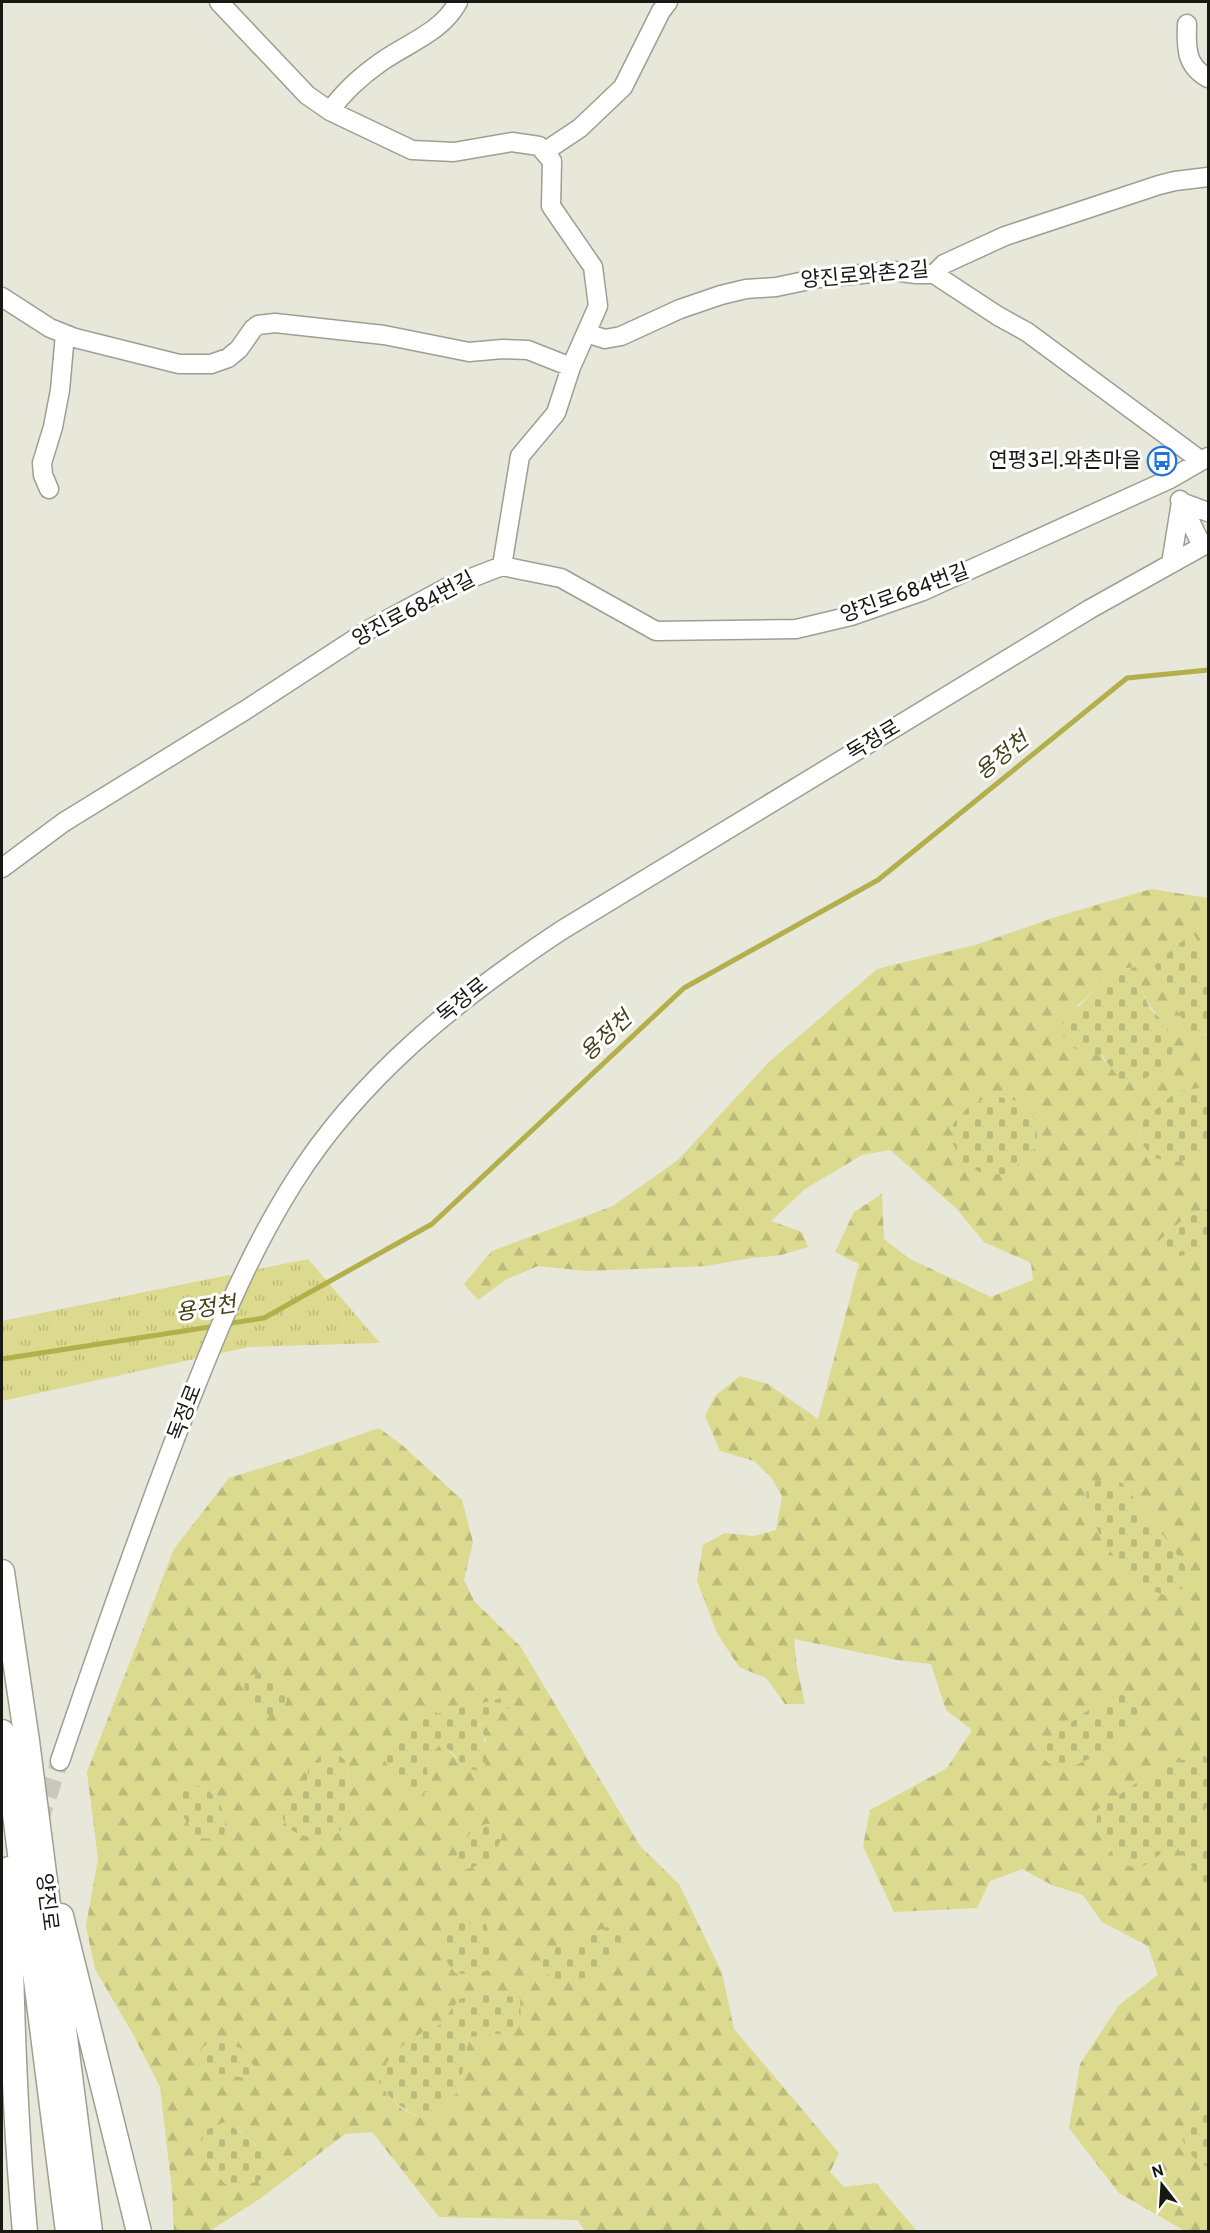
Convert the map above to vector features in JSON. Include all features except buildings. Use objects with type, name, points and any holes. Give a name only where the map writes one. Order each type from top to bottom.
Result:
[{"type":"main road","name":"양진로","points":[[2,1572],[27,1741],[90,2232]]},
{"type":"main road","name":"양진로","points":[[2,1732],[15,1814],[68,2232]]},
{"type":"main road","points":[[27,1741],[61,1916],[139,2232]]},
{"type":"main road","points":[[7,1767],[11,1992],[25,2232]]},
{"type":"street","points":[[219,2],[307,95],[330,111],[412,150],[454,152],[512,142],[539,146],[552,161],[551,206],[593,267],[598,306],[571,367],[556,413],[520,456],[502,566]]},
{"type":"street","points":[[330,111],[343,92],[447,19],[458,2]]},
{"type":"street","points":[[544,152],[580,128],[623,87],[661,11],[668,2]]},
{"type":"street","points":[[1186,24],[1188,60],[1198,73],[1209,78]]},
{"type":"street","name":"양진로와촌2길","points":[[586,333],[605,339],[621,336],[680,309],[746,289],[819,278],[894,271],[934,274],[944,264],[1005,236],[1175,180],[1209,177]]},
{"type":"street","name":"양진로684번길","points":[[2,868],[64,822],[244,711],[370,629],[448,587],[502,566],[561,578],[656,631],[796,629],[851,616],[923,591],[1170,479],[1204,458],[1027,332],[934,274]]},
{"type":"street","points":[[2,297],[50,328],[75,338],[179,364],[220,362],[233,354],[253,329],[275,323],[384,335],[469,352],[503,349],[528,350],[571,367]]},
{"type":"street","points":[[49,489],[42,463],[53,427],[60,390],[65,334]]},
{"type":"street","points":[[1170,479],[1205,545]]},
{"type":"street","points":[[1181,502],[1209,512]]},
{"type":"street","points":[[1171,564],[1181,502]]},
{"type":"street","name":"독정로","points":[[60,1761],[103,1633],[191,1397],[237,1289],[269,1225],[294,1182],[364,1093],[413,1042],[512,963],[1080,616],[1205,545]]},
{"type":"green space","points":[[1151,889],[1208,898],[1208,982],[1202,968],[1202,949],[1154,966],[1174,995],[1174,1006],[1205,1035],[1208,1035],[1208,1094],[1200,1088],[1141,1123],[1140,1141],[1153,1158],[1208,1152],[1208,1210],[1187,1216],[1160,1240],[1161,1249],[1170,1260],[1200,1249],[1208,1251],[1208,1759],[1201,1753],[1096,1826],[1116,1860],[1145,1865],[1169,1847],[1177,1847],[1208,1887],[1208,2103],[1188,2119],[1200,2163],[1208,2167],[1208,2231],[1185,2231],[1119,2193],[1069,2128],[1080,2064],[1119,2005],[1158,1975],[1148,1946],[1102,1922],[1083,1895],[1052,1885],[1022,1869],[990,1881],[977,1908],[894,1912],[863,1846],[870,1810],[947,1768],[972,1730],[946,1710],[931,1664],[897,1660],[794,1639],[797,1668],[805,1704],[785,1704],[766,1678],[739,1667],[717,1633],[697,1581],[703,1545],[725,1533],[754,1536],[776,1530],[782,1496],[771,1477],[754,1461],[720,1451],[705,1416],[715,1396],[740,1376],[768,1384],[818,1419],[859,1264],[835,1252],[854,1212],[882,1194],[884,1239],[910,1259],[991,1297],[1033,1280],[1031,1263],[984,1242],[956,1208],[890,1150],[862,1155],[805,1189],[771,1221],[802,1232],[808,1247],[781,1255],[706,1266],[587,1271],[538,1266],[507,1279],[478,1300],[464,1284],[492,1251],[613,1206],[678,1160],[769,1062],[877,969],[975,945],[1059,916]],"holes":[[[1135,967],[1146,998],[1166,1024],[1105,1062],[1077,1006],[1095,989],[1108,971]],[[995,1096],[1026,1103],[971,1104]],[[1122,1483],[1187,1569],[1103,1542],[1087,1507],[1086,1488]]]},
{"type":"green space","points":[[1194,934],[1202,949],[1202,968],[1208,982],[1208,1035],[1188,1027],[1174,1006],[1174,995],[1154,966],[1178,944]]},
{"type":"green space","points":[[1136,967],[1150,1009],[1166,1024],[1173,1046],[1171,1061],[1158,1073],[1136,1082],[1121,1081],[1102,1055],[1081,1052],[1058,1029],[1095,989],[1108,971]]},
{"type":"green space","points":[[1200,1088],[1208,1094],[1208,1152],[1179,1162],[1153,1158],[1140,1141],[1141,1123],[1177,1091]]},
{"type":"green space","points":[[995,1096],[1026,1103],[1037,1124],[1036,1147],[1023,1161],[1004,1174],[985,1175],[963,1163],[953,1144],[953,1124],[971,1104]]},
{"type":"green space","points":[[1207,1209],[1208,1251],[1200,1249],[1170,1260],[1161,1249],[1160,1240],[1187,1216]]},
{"type":"green space","points":[[308,1259],[380,1343],[249,1347],[2,1401],[2,1321]]},
{"type":"green space","points":[[379,1428],[403,1446],[462,1500],[473,1542],[464,1580],[474,1601],[520,1646],[640,1846],[679,1884],[722,1973],[734,2029],[839,2153],[830,2172],[844,2187],[876,2183],[917,2231],[585,2232],[578,2220],[439,2217],[372,2132],[345,2134],[261,2198],[210,2231],[174,2231],[172,2190],[160,2087],[134,2036],[95,1969],[86,1926],[98,1859],[87,1772],[174,1549],[229,1478]],"holes":[[[502,1698],[510,1707],[479,1725],[486,1741],[456,1759],[446,1747],[440,1745],[426,1758],[428,1790],[388,1765],[381,1755],[484,1703]],[[348,1763],[346,1812],[282,1803]],[[486,1993],[508,1997],[508,2033],[469,2037],[459,2090],[426,2120],[403,2110],[386,2094],[423,2032],[441,2024]],[[224,2122],[240,2131],[256,2145],[225,2184],[208,2162]]]},
{"type":"green space","points":[[1097,1480],[1122,1483],[1187,1569],[1186,1586],[1167,1596],[1136,1584],[1103,1542],[1087,1507],[1086,1488]]},
{"type":"green space","points":[[256,1673],[267,1676],[279,1686],[287,1701],[281,1711],[264,1716],[248,1707],[244,1693],[245,1680]]},
{"type":"green space","points":[[1127,1691],[1140,1705],[1135,1725],[1097,1755],[1061,1772],[1046,1761],[1043,1742],[1093,1707]]},
{"type":"green space","points":[[502,1698],[511,1707],[479,1725],[486,1748],[484,1771],[468,1768],[451,1751],[440,1745],[426,1758],[429,1790],[418,1797],[401,1784],[381,1755],[399,1733],[423,1719]]},
{"type":"green space","points":[[324,1751],[335,1752],[348,1763],[346,1812],[340,1831],[330,1839],[295,1832],[284,1822],[282,1813],[282,1803],[306,1787],[308,1770]]},
{"type":"green space","points":[[1201,1753],[1208,1759],[1208,1806],[1200,1816],[1196,1833],[1208,1840],[1208,1887],[1177,1847],[1166,1850],[1151,1862],[1140,1867],[1116,1860],[1096,1826],[1098,1809],[1156,1770]]},
{"type":"green space","points":[[184,1786],[204,1786],[214,1797],[224,1814],[224,1835],[216,1839],[198,1838],[178,1809],[175,1795]]},
{"type":"green space","points":[[1208,1806],[1207,1840],[1196,1833],[1200,1816]]},
{"type":"green space","points":[[497,1822],[503,1832],[494,1854],[486,1861],[464,1870],[456,1858],[458,1846],[478,1826]]},
{"type":"green space","points":[[462,1923],[486,1924],[494,1949],[489,1970],[472,1975],[455,1973],[445,1959],[442,1937],[452,1927]]},
{"type":"green space","points":[[608,1927],[620,1934],[624,1948],[617,1957],[601,1970],[585,1978],[553,1981],[541,1965],[541,1954],[553,1946],[569,1946],[587,1934]]},
{"type":"green space","points":[[486,1993],[520,1998],[521,2017],[508,2033],[469,2037],[459,2090],[441,2110],[426,2120],[399,2105],[379,2082],[387,2062],[403,2045],[441,2024],[459,1999]]},
{"type":"green space","points":[[219,2041],[243,2049],[256,2070],[250,2079],[204,2071],[197,2065],[196,2053],[207,2044]]},
{"type":"green space","points":[[1208,2103],[1208,2167],[1194,2158],[1180,2135],[1188,2119]]},
{"type":"green space","points":[[224,2122],[248,2138],[267,2161],[265,2177],[246,2185],[225,2184],[208,2162],[201,2147],[204,2131]]},
{"type":"waterway","name":"용정천","points":[[225,1324],[264,1318],[432,1224],[684,988],[878,880],[1127,678],[1208,670]]},
{"type":"waterway","name":"용정천","points":[[2,1359],[216,1326]]},
{"type":"tunnel","points":[[39,1822],[60,1761]]},
{"type":"place","name":"연평3리.와촌마을","points":[[1162,461]]}]
